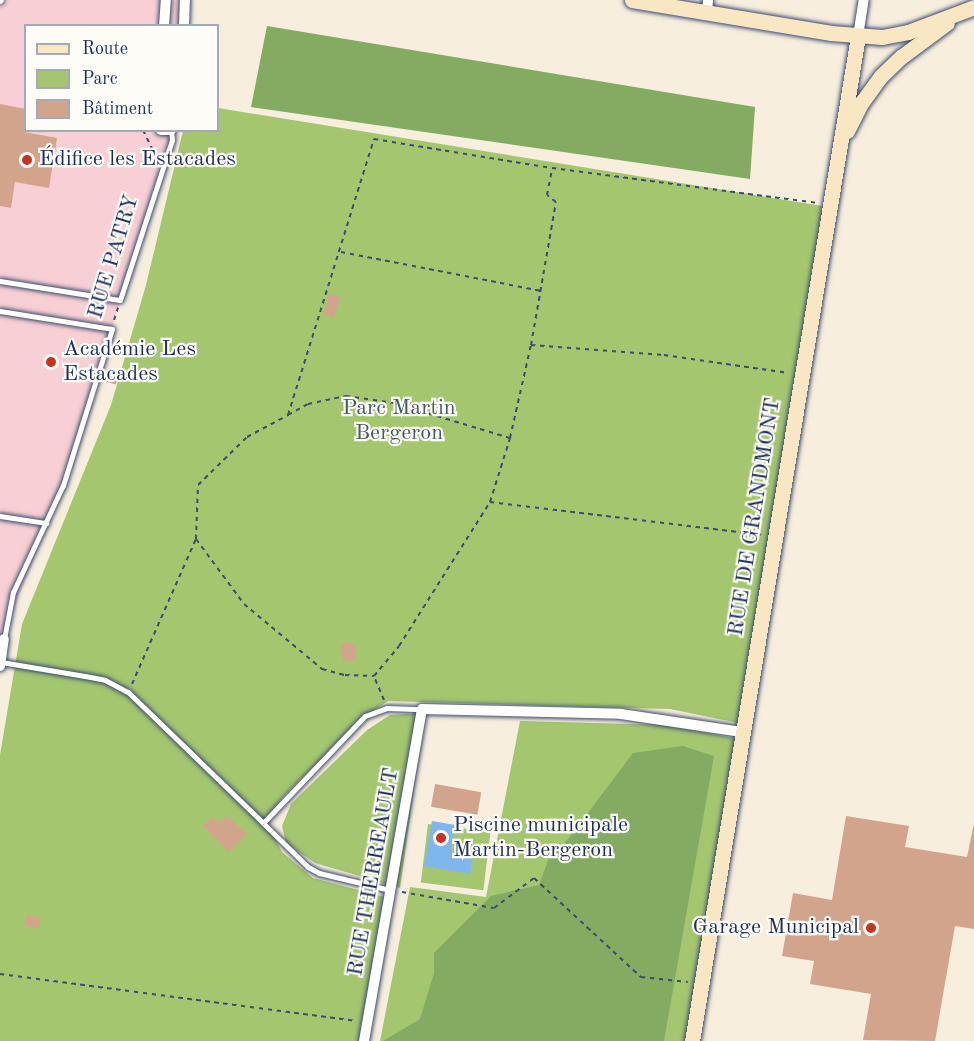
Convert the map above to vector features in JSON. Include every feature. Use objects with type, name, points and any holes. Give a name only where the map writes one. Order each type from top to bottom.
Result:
[{"type":"street","points":[[164,24],[165,0]]},
{"type":"street","points":[[184,24],[185,0]]},
{"type":"street","points":[[632,0],[707,6],[858,36],[897,35],[972,8]]},
{"type":"street","name":"RUE DE GRANDMONT","points":[[692,1041],[864,0]]},
{"type":"street","points":[[839,150],[856,111],[881,76],[906,53],[972,8]]},
{"type":"street","name":"RUE PATRY","points":[[0,664],[4,639]]},
{"type":"street","points":[[422,709],[621,714],[742,732]]},
{"type":"street","name":"RUE THERREAULT","points":[[364,1041],[422,709]]},
{"type":"lane","name":"RUE PATRY","points":[[120,300],[172,140],[171,132]]},
{"type":"lane","points":[[0,281],[120,300]]},
{"type":"lane","points":[[0,311],[112,329]]},
{"type":"lane","name":"RUE PATRY","points":[[4,639],[14,592],[63,485],[112,329]]},
{"type":"lane","points":[[0,516],[46,523]]},
{"type":"lane","points":[[0,664],[85,676],[105,681],[128,692],[308,867],[319,873],[390,890]]},
{"type":"lane","points":[[263,823],[355,723],[369,713],[387,708],[422,709]]},
{"type":"path","points":[[144,132],[161,170]]},
{"type":"path","points":[[288,415],[374,139],[552,168],[829,205]]},
{"type":"path","points":[[374,676],[399,646],[490,502],[510,438],[531,345],[556,202],[547,195],[552,168]]},
{"type":"path","points":[[340,252],[541,291]]},
{"type":"path","name":"RUE PATRY","points":[[112,329],[120,300]]},
{"type":"path","points":[[531,345],[664,355],[801,374]]},
{"type":"path","points":[[128,692],[196,539],[198,485],[247,437],[308,404],[346,396],[394,403],[510,438]]},
{"type":"path","points":[[490,502],[774,536]]},
{"type":"path","points":[[196,539],[244,604],[322,669],[345,675],[374,676]]},
{"type":"path","points":[[374,676],[387,708]]},
{"type":"path","points":[[390,890],[494,908],[534,878],[641,977],[702,984]]},
{"type":"path","points":[[0,974],[367,1023]]},
{"type":"shaded area","name":"Académie Les Estacades","points":[[0,0],[181,0],[180,24],[24,24],[24,132],[173,132],[63,485],[9,622],[0,675]]},
{"type":"green space","points":[[267,26],[755,107],[750,179],[251,107]]},
{"type":"green space","name":"Parc Martin Bergeron","points":[[219,108],[835,208],[748,725],[670,709],[388,701],[362,718],[282,798],[267,822],[282,852],[313,878],[393,899],[364,1041],[0,1041],[0,755],[22,624],[111,405],[146,285],[183,132],[219,132]]},
{"type":"green space","points":[[425,713],[400,888],[315,863],[286,843],[282,826],[291,804],[367,730],[390,715]]},
{"type":"green space","points":[[520,721],[668,725],[743,740],[691,1041],[380,1041],[410,887],[486,897]]},
{"type":"green space","points":[[683,746],[714,756],[664,1041],[383,1041],[420,1019],[434,973],[434,953],[491,896],[539,885],[549,858],[569,838],[633,753]]},
{"type":"green space","points":[[428,824],[491,832],[483,890],[421,883]]},
{"type":"water","name":"Piscine municipale Martin-Bergeron","points":[[432,821],[455,825],[451,851],[473,855],[470,874],[424,866]]},
{"type":"building","name":"Édifice les Estacades","points":[[0,104],[24,109],[24,132],[57,138],[49,188],[15,182],[11,208],[0,206]]},
{"type":"building","points":[[329,294],[340,297],[334,317],[324,314]]},
{"type":"building","points":[[107,369],[119,373],[116,384],[103,380]]},
{"type":"building","points":[[341,643],[355,643],[356,661],[343,661]]},
{"type":"building","points":[[435,784],[481,792],[477,815],[431,807]]},
{"type":"building","points":[[227,816],[247,834],[229,852],[203,826],[212,817],[219,822]]},
{"type":"building","name":"Garage Municipal","points":[[846,816],[909,826],[905,847],[967,857],[974,823],[974,929],[955,926],[935,1041],[863,1040],[871,994],[810,984],[814,961],[782,956],[793,893],[832,900]]},
{"type":"building","points":[[26,916],[40,917],[39,928],[24,926]]},
{"type":"place","name":"Édifice les Estacades","points":[[27,160]]},
{"type":"place","name":"Académie Les Estacades","points":[[51,362]]},
{"type":"place","name":"Piscine municipale Martin-Bergeron","points":[[441,838]]},
{"type":"place","name":"Garage Municipal","points":[[871,928]]}]
